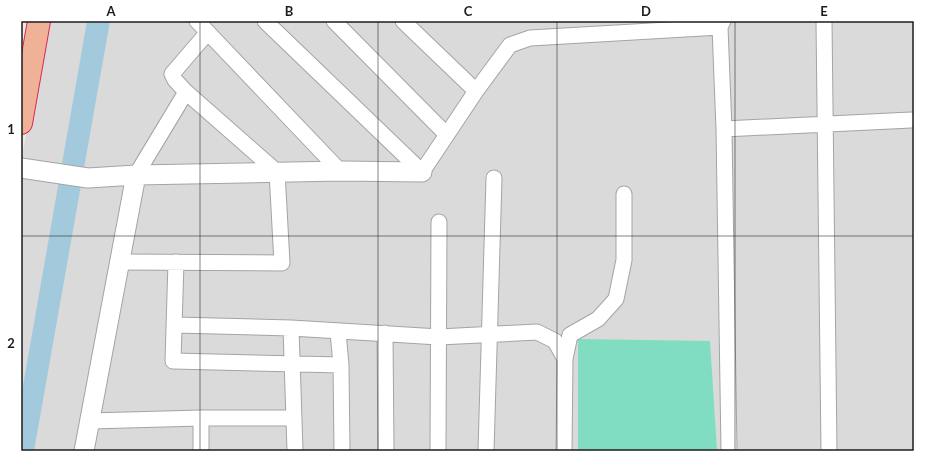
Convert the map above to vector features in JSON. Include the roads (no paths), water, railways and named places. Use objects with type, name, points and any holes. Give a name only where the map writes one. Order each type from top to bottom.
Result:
[{"type":"highway","points":[[21,123],[39,21]]},
{"type":"street","points":[[265,21],[422,172]]},
{"type":"street","points":[[334,21],[446,134]]},
{"type":"street","points":[[403,21],[476,91]]},
{"type":"street","points":[[824,21],[829,451]]},
{"type":"street","points":[[120,262],[282,263],[276,172],[186,92],[175,80],[172,74],[201,24],[340,171]]},
{"type":"street","points":[[422,172],[446,134],[510,45],[530,38],[722,24],[729,451]]},
{"type":"street","points":[[84,451],[136,175],[186,92]]},
{"type":"street","points":[[724,129],[911,120]]},
{"type":"street","points":[[21,168],[88,178],[136,175],[276,172],[422,172]]},
{"type":"street","points":[[486,451],[494,178]]},
{"type":"street","points":[[564,451],[565,359],[570,335],[598,319],[616,300],[624,260],[624,194]]},
{"type":"street","points":[[438,451],[439,222]]},
{"type":"street","points":[[176,262],[173,361],[341,365]]},
{"type":"street","points":[[175,325],[291,328],[438,337],[537,332],[554,340],[565,359]]},
{"type":"street","points":[[291,328],[295,451]]},
{"type":"street","points":[[338,332],[341,365],[342,451]]},
{"type":"street","points":[[385,333],[386,451]]},
{"type":"street","points":[[90,421],[200,418],[294,418]]},
{"type":"street","points":[[200,418],[201,451]]},
{"type":"water","points":[[87,21],[110,21],[34,451],[21,451],[21,397]]}]
